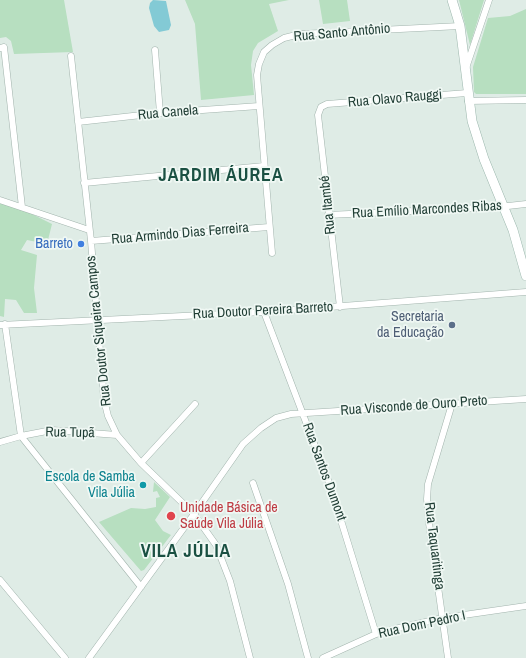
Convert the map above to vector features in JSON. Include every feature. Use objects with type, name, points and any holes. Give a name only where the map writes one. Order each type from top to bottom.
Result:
[{"type":"main road","points":[[452,0],[467,57],[465,71],[468,97],[476,136],[505,206],[526,276]]},
{"type":"street","points":[[467,57],[489,0]]},
{"type":"street","name":"Rua Santo Antônio","points":[[272,253],[257,75],[259,64],[264,52],[284,38],[300,34],[460,26]]},
{"type":"street","points":[[2,48],[22,207]]},
{"type":"street","points":[[155,50],[160,113]]},
{"type":"street","name":"Rua Doutor Siqueira Campos","points":[[71,56],[90,230],[96,319],[104,400],[108,416],[117,435],[141,463],[194,514],[216,545],[230,581],[250,658]]},
{"type":"street","name":"Rua Olavo Rauggi","points":[[323,105],[468,97],[526,100]]},
{"type":"street","name":"Rua Itambé","points":[[323,105],[318,115],[328,215],[340,307]]},
{"type":"street","name":"Rua Canela","points":[[78,122],[160,113],[259,106]]},
{"type":"street","points":[[84,183],[264,166]]},
{"type":"street","points":[[0,200],[90,230]]},
{"type":"street","name":"Rua Emílio Marcondes Ribas","points":[[328,215],[526,204]]},
{"type":"street","name":"Rua Armindo Dias Ferreira","points":[[91,241],[269,227]]},
{"type":"street","name":"Rua Doutor Pereira Barreto","points":[[2,325],[96,319],[264,312],[526,292]]},
{"type":"street","name":"Rua Santos Dumont","points":[[264,312],[341,519],[376,634]]},
{"type":"street","points":[[2,325],[22,436],[141,587]]},
{"type":"street","name":"Rua Visconde de Ouro Preto","points":[[89,658],[243,444],[276,418],[302,413],[526,399]]},
{"type":"street","points":[[141,463],[195,404]]},
{"type":"street","name":"Rua Taquaritinga","points":[[448,658],[427,499],[428,484],[452,404]]},
{"type":"street","name":"Rua Tupã","points":[[0,442],[52,430],[117,435]]},
{"type":"street","points":[[253,482],[288,584],[308,658]]},
{"type":"street","points":[[0,580],[65,658]]},
{"type":"street","name":"Rua Dom Pedro I","points":[[323,658],[376,634],[443,618],[526,606]]},
{"type":"green space","points":[[0,0],[64,0],[73,52],[14,54],[11,41],[6,37],[0,38]]},
{"type":"green space","points":[[185,0],[289,0],[269,4],[278,31],[258,43],[253,51],[251,65],[254,95],[201,100],[195,24]]},
{"type":"green space","points":[[319,0],[347,0],[350,21],[323,24]]},
{"type":"green space","points":[[459,0],[484,0],[470,45]]},
{"type":"green space","points":[[526,9],[526,94],[476,94],[474,92],[473,67],[488,18],[510,16]]},
{"type":"green space","points":[[0,202],[20,208],[52,224],[47,244],[27,240],[21,250],[37,255],[34,288],[37,313],[24,313],[16,300],[5,299],[4,317],[0,316]]},
{"type":"green space","points":[[154,482],[170,497],[155,520],[163,531],[171,535],[144,570],[141,571],[99,522],[131,508],[145,509],[156,507],[156,498],[160,497],[157,491],[153,492]]},
{"type":"water","points":[[153,0],[166,1],[171,25],[169,30],[159,32],[154,26],[149,8],[150,3]]},
{"type":"place","name":"Barreto","points":[[81,244]]},
{"type":"place","name":"Secretaria da Educação","points":[[452,325]]},
{"type":"place","name":"Escola de Samba Vila Júlia","points":[[143,485]]},
{"type":"place","name":"Unidade Básica de Saúde Vila Júlia","points":[[171,516]]},
{"type":"district","name":"JARDIM ÁUREA","points":[[221,176]]},
{"type":"district","name":"VILA JÚLIA","points":[[186,552]]}]
